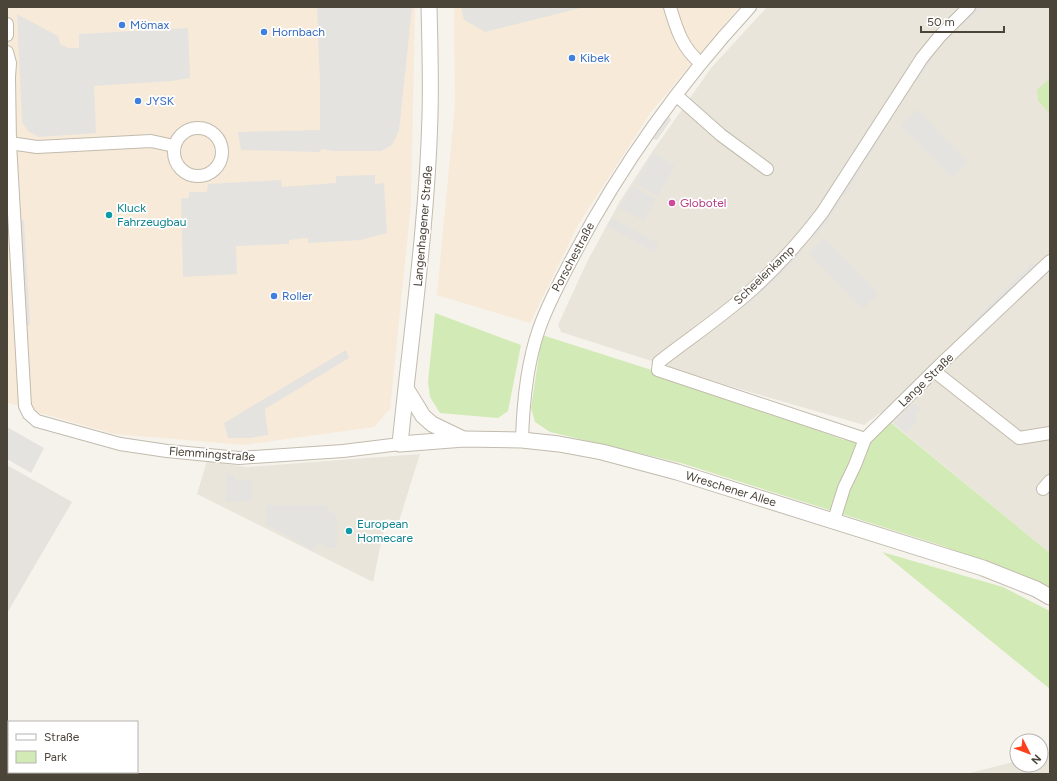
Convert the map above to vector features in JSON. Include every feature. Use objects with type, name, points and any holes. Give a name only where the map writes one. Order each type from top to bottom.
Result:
[{"type":"street","name":"Langenhagener Straße","points":[[400,444],[407,390],[426,194],[430,116],[429,7]]},
{"type":"street","points":[[430,32],[436,7]]},
{"type":"street","points":[[670,7],[677,28],[686,47],[693,57],[701,63]]},
{"type":"street","name":"Porschestraße","points":[[522,440],[528,370],[538,330],[552,296],[603,202],[630,160],[701,63],[750,7]]},
{"type":"street","name":"Scheelenkamp","points":[[866,439],[658,370],[659,362],[757,286],[803,237],[822,213],[922,58],[943,32],[969,7]]},
{"type":"street","points":[[7,24],[7,35]]},
{"type":"street","points":[[7,52],[10,63],[8,75],[10,143],[37,147],[151,141],[174,146]]},
{"type":"street","points":[[677,96],[721,135],[767,169]]},
{"type":"street","points":[[197,128],[209,130],[218,137],[223,154],[220,163],[214,171],[206,175],[198,176],[184,173],[181,170],[176,163],[174,146],[178,138],[184,132],[189,129],[197,128]]},
{"type":"street","name":"Flemmingstraße","points":[[10,143],[25,406],[29,414],[36,421],[120,444],[167,451],[239,458],[343,451],[400,444]]},
{"type":"street","name":"Lange Straße","points":[[834,520],[844,488],[866,439],[934,371],[1050,261]]},
{"type":"street","points":[[934,371],[1019,438],[1050,434]]},
{"type":"street","points":[[407,390],[423,416],[432,424],[464,439]]},
{"type":"street","name":"Wreschener Allee","points":[[400,444],[464,439],[522,440],[559,444],[602,452],[677,472],[983,568],[1036,589],[1050,597]]},
{"type":"shaded area","points":[[7,7],[415,7],[411,204],[390,409],[374,427],[244,445],[115,434],[7,402]]},
{"type":"shaded area","points":[[317,7],[412,7],[399,131],[392,145],[381,151],[333,151],[321,149],[320,152],[241,150],[238,132],[320,130]]},
{"type":"shaded area","points":[[454,7],[739,7],[651,112],[578,225],[530,323],[437,295],[455,104]]},
{"type":"shaded area","points":[[461,7],[585,7],[485,32],[464,20]]},
{"type":"shaded area","points":[[767,7],[1050,7],[1050,553],[880,413],[864,425],[726,385],[561,332],[558,325],[587,262],[620,201],[652,152],[711,68]]},
{"type":"shaded area","points":[[977,7],[983,7],[963,25],[960,22]]},
{"type":"shaded area","points":[[17,14],[58,36],[60,44],[68,48],[79,48],[79,34],[188,28],[190,78],[171,81],[94,86],[96,133],[39,137],[28,131],[22,122]]},
{"type":"shaded area","points":[[930,58],[932,60],[915,83],[913,81]]},
{"type":"shaded area","points":[[917,109],[968,162],[952,177],[901,126]]},
{"type":"shaded area","points":[[669,116],[671,120],[657,140],[653,139]]},
{"type":"shaded area","points":[[879,133],[882,135],[867,160],[863,158]]},
{"type":"shaded area","points":[[653,153],[675,165],[658,196],[635,183]]},
{"type":"shaded area","points":[[859,166],[862,168],[845,196],[841,194]]},
{"type":"shaded area","points":[[375,175],[375,184],[384,183],[387,233],[361,240],[308,243],[308,238],[289,240],[289,244],[236,246],[237,274],[183,277],[181,198],[189,198],[189,192],[207,192],[208,184],[281,180],[282,187],[336,183],[336,176]]},
{"type":"shaded area","points":[[632,186],[656,199],[644,221],[619,208]]},
{"type":"shaded area","points":[[837,200],[841,202],[814,239],[811,236]]},
{"type":"shaded area","points":[[20,218],[24,221],[30,324],[26,327]]},
{"type":"shaded area","points":[[612,218],[659,244],[654,252],[607,226]]},
{"type":"shaded area","points":[[825,238],[878,294],[862,309],[809,253]]},
{"type":"shaded area","points":[[799,249],[802,252],[746,307],[743,303]]},
{"type":"shaded area","points":[[1031,264],[1037,264],[969,329],[968,325]]},
{"type":"shaded area","points":[[346,350],[349,358],[265,409],[268,435],[250,438],[228,438],[224,423]]},
{"type":"shaded area","points":[[913,403],[920,408],[915,416],[917,420],[906,433],[893,423]]},
{"type":"shaded area","points":[[7,427],[44,448],[31,473],[7,459]]},
{"type":"shaded area","points":[[420,454],[399,521],[386,519],[373,582],[197,494],[207,461],[247,467]]},
{"type":"shaded area","points":[[7,465],[72,502],[7,613]]},
{"type":"shaded area","points":[[226,475],[234,475],[235,480],[252,480],[252,501],[226,502]]},
{"type":"shaded area","points":[[267,505],[327,505],[330,512],[337,515],[337,548],[329,548],[318,543],[314,551],[266,524]]},
{"type":"shaded area","points":[[1049,752],[1050,774],[966,774],[1009,763],[1009,773],[1049,773]]},
{"type":"green space","points":[[1050,78],[1050,114],[1038,101],[1037,90]]},
{"type":"green space","points":[[435,313],[521,345],[508,411],[498,418],[440,413],[430,397],[428,382]]},
{"type":"green space","points":[[542,335],[683,380],[844,440],[890,422],[1050,553],[1050,592],[1033,581],[943,546],[681,463],[550,432],[535,422],[531,408]]},
{"type":"green space","points":[[882,552],[1003,587],[1050,611],[1050,689]]},
{"type":"place","name":"Mömax","points":[[122,25]]},
{"type":"place","name":"Hornbach","points":[[264,32]]},
{"type":"place","name":"Kibek","points":[[572,58]]},
{"type":"place","name":"JYSK","points":[[138,101]]},
{"type":"place","name":"Globotel","points":[[672,203]]},
{"type":"place","name":"Kluck Fahrzeugbau","points":[[109,215]]},
{"type":"place","name":"Roller","points":[[274,296]]},
{"type":"place","name":"European Homecare","points":[[349,531]]}]
